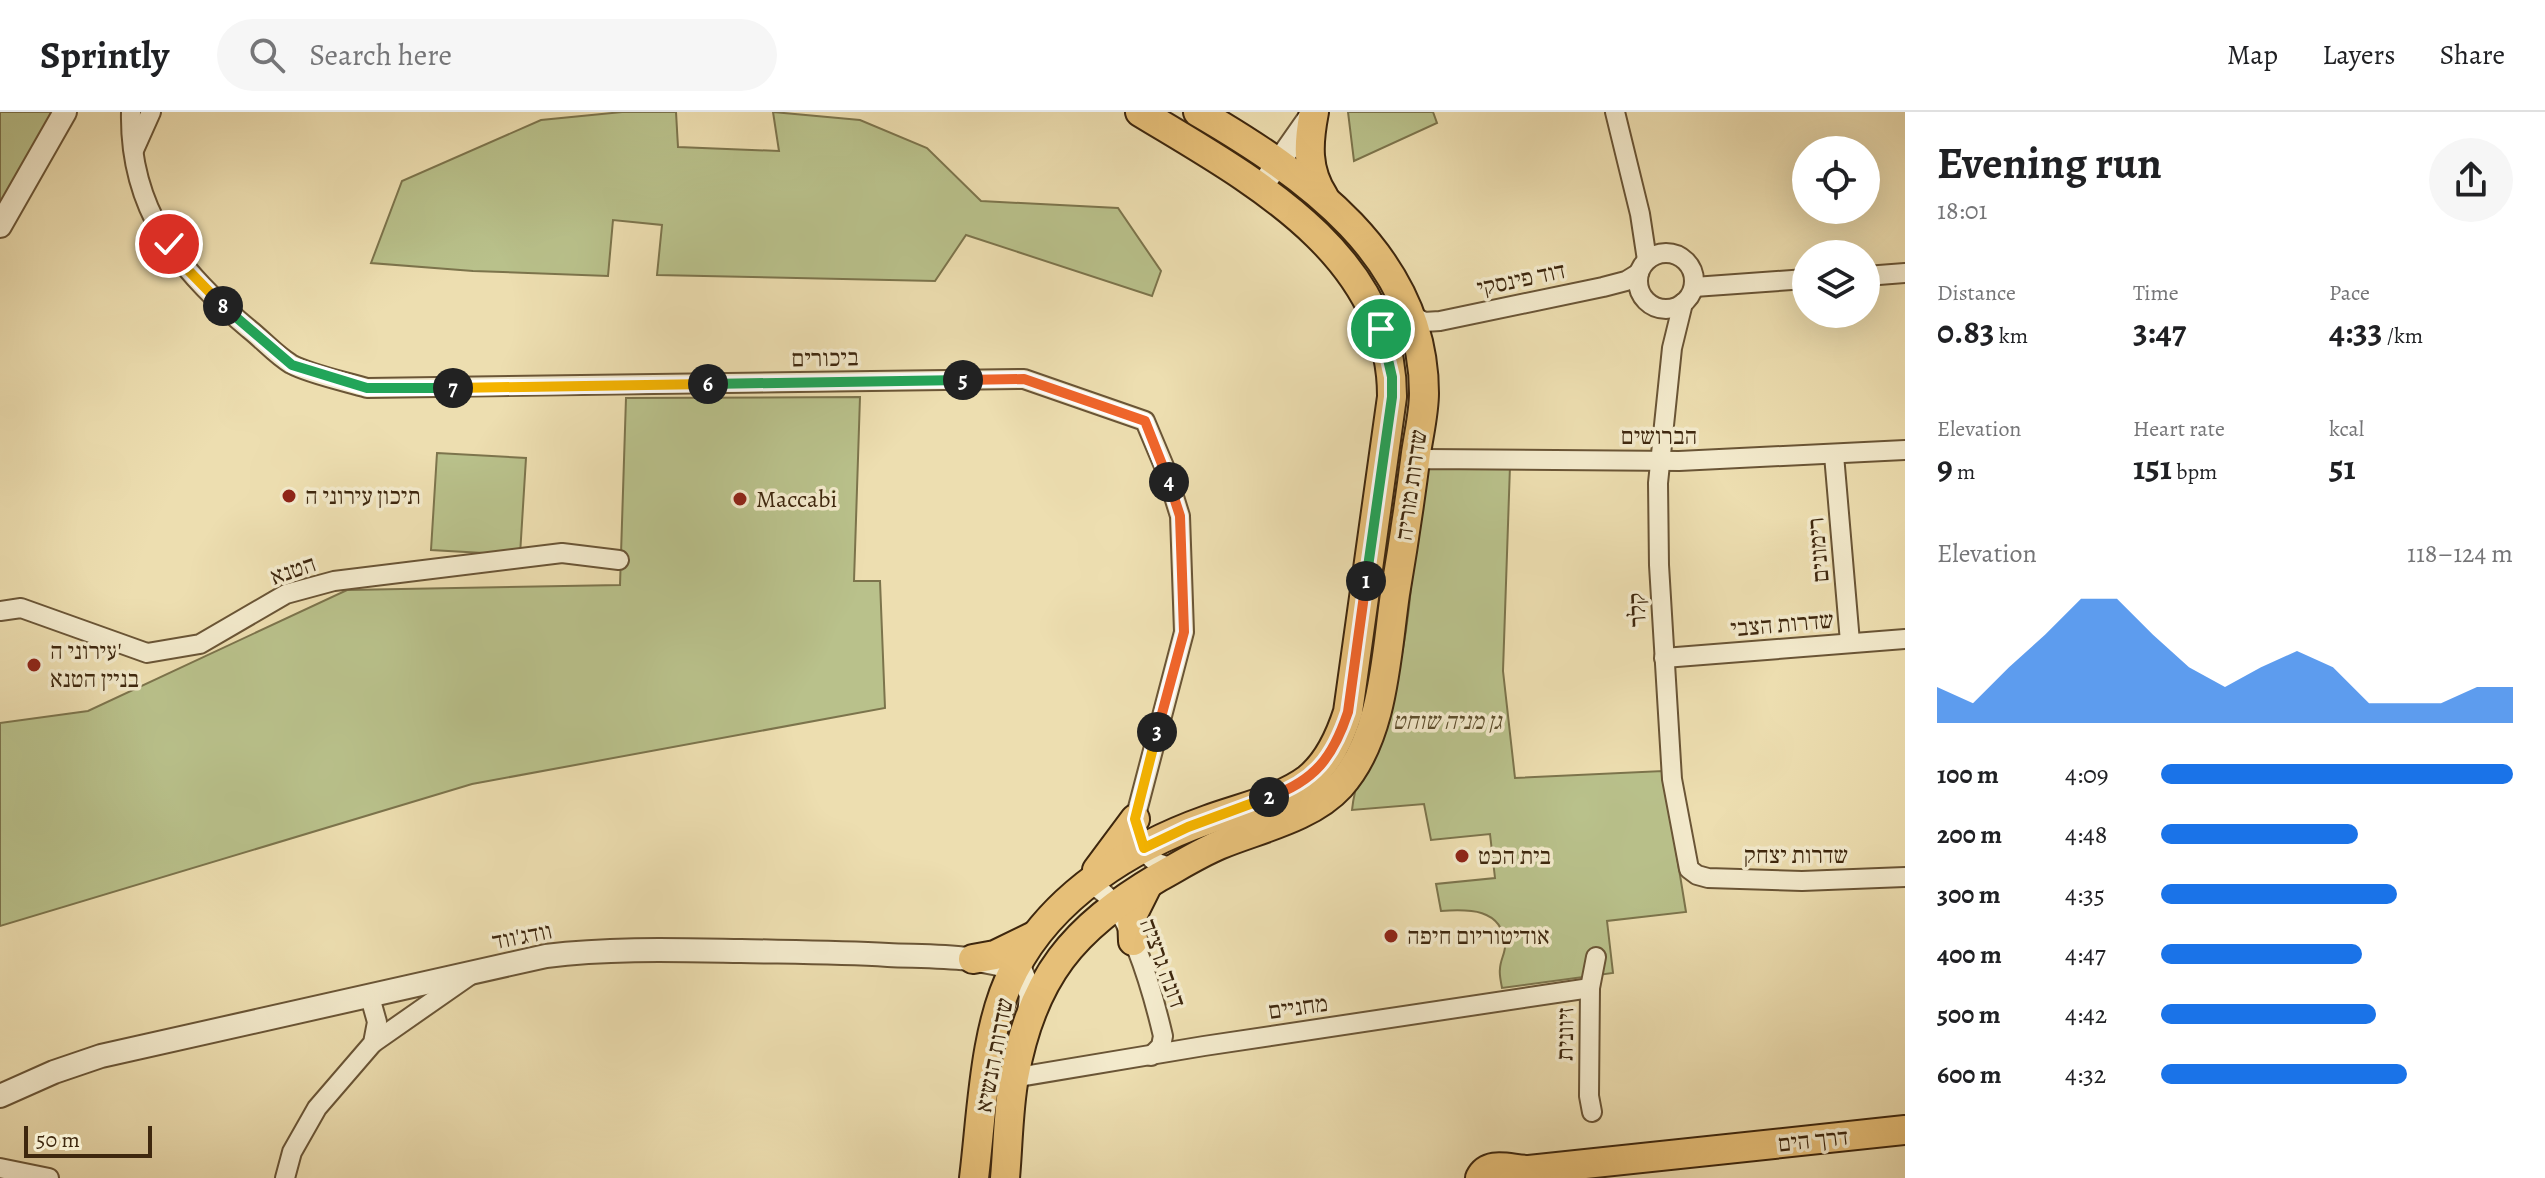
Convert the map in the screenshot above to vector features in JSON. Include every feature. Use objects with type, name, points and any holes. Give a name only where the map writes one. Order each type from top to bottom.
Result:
[{"type":"main road","name":"שדרות מוריה","points":[[1140,112],[1262,187],[1323,239],[1357,286],[1381,329],[1392,377],[1392,397],[1348,712],[1334,749],[1322,765],[1298,785],[1188,827],[1144,848]]},
{"type":"main road","name":"שדרות מוריה","points":[[1115,906],[1178,866],[1219,845],[1305,811],[1330,795],[1349,775],[1369,736],[1377,707],[1424,396],[1419,342],[1413,316],[1354,226],[1278,162],[1198,112]]},
{"type":"main road","points":[[1314,112],[1310,164],[1317,187],[1327,201]]},
{"type":"main road","points":[[1086,885],[1135,819]]},
{"type":"main road","name":"שדרות הנשיא","points":[[974,1178],[993,1031],[1000,1002],[1014,969],[1035,935],[1063,904],[1086,885],[1144,848]]},
{"type":"main road","points":[[1133,941],[1132,916],[1148,884]]},
{"type":"main road","name":"שדרות הנשיא","points":[[1005,1178],[1013,1078],[1029,1016],[1041,988],[1061,957],[1092,923],[1115,906]]},
{"type":"main road","points":[[973,959],[995,955],[1035,935]]},
{"type":"main road","name":"דרך הים","points":[[1498,1175],[1905,1130]]},
{"type":"street","points":[[0,226],[65,112]]},
{"type":"street","name":"ביכורים","points":[[131,112],[133,152],[139,189],[146,206],[169,244],[208,292],[292,365],[367,388],[1024,379],[1145,421],[1166,471],[1180,516],[1184,632],[1135,819]]},
{"type":"street","points":[[133,152],[151,112]]},
{"type":"street","points":[[1262,187],[1314,112]]},
{"type":"street","points":[[1615,112],[1640,214],[1643,267],[1639,288],[1644,297],[1660,308],[1670,309],[1683,303],[1694,287],[1692,268],[1655,237],[1640,214]]},
{"type":"street","points":[[1643,267],[1655,254],[1672,253]]},
{"type":"street","name":"דוד פינסקי","points":[[1413,316],[1424,322],[1440,321],[1603,287],[1626,281],[1643,267]]},
{"type":"street","points":[[1880,275],[1905,273]]},
{"type":"street","points":[[1694,287],[1792,280]]},
{"type":"street","name":"קלר","points":[[1683,303],[1672,348],[1660,461],[1659,565],[1672,779],[1689,869]]},
{"type":"street","name":"קלר","points":[[1660,308],[1672,348]]},
{"type":"street","name":"הברושים","points":[[1415,464],[1426,459],[1660,461],[1905,450]]},
{"type":"street","name":"רימונים","points":[[1834,455],[1850,642]]},
{"type":"street","name":"הטנא","points":[[0,611],[21,608],[147,653],[200,644],[286,594],[334,581],[562,553],[619,560]]},
{"type":"street","name":"שדרות הצבי","points":[[1664,658],[1905,639]]},
{"type":"street","points":[[1135,819],[1144,848],[1158,865],[1178,866]]},
{"type":"street","name":"שדרות יצחק","points":[[1689,869],[1708,878],[1802,881],[1905,877]]},
{"type":"street","name":"דונה גרציה","points":[[1086,885],[1102,889],[1115,906],[1140,955],[1161,1028],[1179,1042],[1204,1046]]},
{"type":"street","name":"וודג'ווד","points":[[0,1096],[54,1072],[101,1056],[546,956],[634,949],[859,953],[973,959],[1014,969]]},
{"type":"street","name":"זיוונית","points":[[1592,1112],[1588,1085],[1590,988],[1596,957]]},
{"type":"street","points":[[1014,969],[1021,971],[1029,986],[1029,1016]]},
{"type":"street","points":[[285,1178],[292,1152],[317,1108],[373,1043],[473,973]]},
{"type":"street","name":"מחניים","points":[[1013,1078],[1590,988]]},
{"type":"street","points":[[370,997],[377,1022],[373,1043]]},
{"type":"street","points":[[1151,1056],[1163,1043],[1161,1028]]},
{"type":"street","points":[[0,1168],[49,1178]]},
{"type":"green space","points":[[0,112],[59,112],[0,206]]},
{"type":"green space","points":[[622,112],[676,112],[678,147],[779,151],[773,112],[860,120],[927,148],[981,201],[1118,208],[1161,271],[1152,296],[966,235],[935,281],[657,275],[662,225],[613,220],[608,276],[473,271],[371,263],[402,181],[541,120]]},
{"type":"green space","points":[[1348,112],[1433,112],[1437,123],[1354,161]]},
{"type":"green space","points":[[860,397],[854,581],[880,581],[885,708],[472,784],[0,926],[0,723],[88,711],[347,590],[620,585],[626,398]]},
{"type":"green space","points":[[437,453],[526,458],[520,555],[431,550]]},
{"type":"green space","name":"גן מניה שוחט","points":[[1429,466],[1510,466],[1503,671],[1515,778],[1663,771],[1686,912],[1607,921],[1613,973],[1502,988],[1500,971],[1505,944],[1498,923],[1482,913],[1441,911],[1436,884],[1495,878],[1490,834],[1431,840],[1424,804],[1352,810],[1359,777],[1389,705],[1400,663],[1411,583],[1419,475]]},
{"type":"place","name":"תיכון עירוני ה","points":[[289,496]]},
{"type":"place","name":"Maccabi","points":[[740,499]]},
{"type":"place","name":"עירוני ה' בניין הטנא","points":[[34,665]]},
{"type":"place","name":"בית הכט","points":[[1462,856]]},
{"type":"place","name":"אודיטוריום חיפה","points":[[1391,936]]},
{"type":"route","points":[[169,244],[208,292],[292,365],[367,388],[1024,379],[1145,421],[1166,471],[1180,516],[1184,632],[1135,819],[1144,848],[1188,827],[1298,785],[1322,765],[1343,730],[1392,397],[1392,377],[1381,329]]}]
